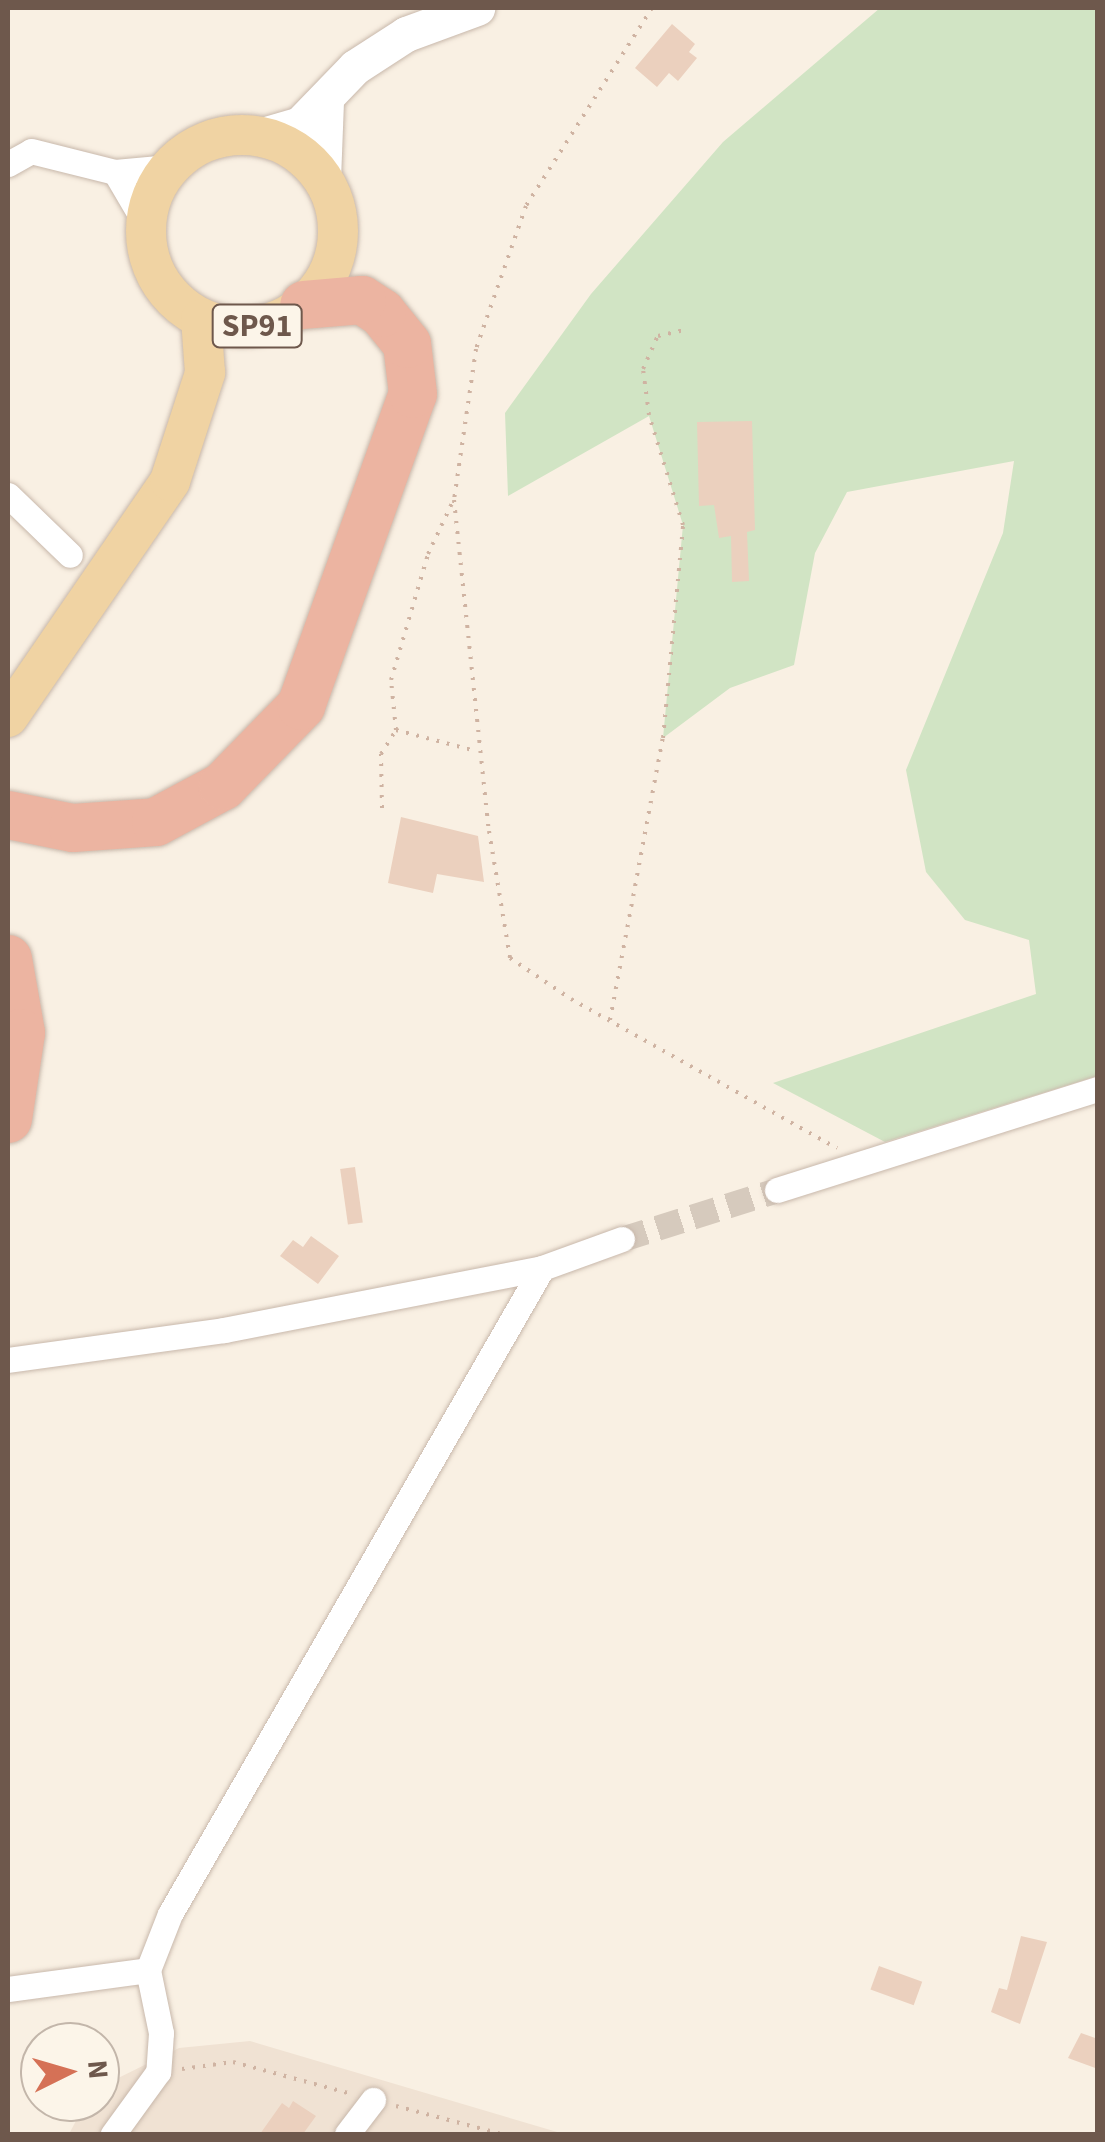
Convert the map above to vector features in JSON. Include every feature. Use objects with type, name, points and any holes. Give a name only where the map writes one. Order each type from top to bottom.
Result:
[{"type":"highway","points":[[8,815],[73,828],[156,822],[224,786],[301,706],[413,394],[407,344],[382,314],[362,300],[304,305]]},
{"type":"highway","points":[[8,959],[21,1033],[8,1119]]},
{"type":"main road","points":[[145,223],[170,167],[195,146],[226,136],[259,136],[295,152],[323,179]]},
{"type":"main road","name":"SP91","points":[[206,373],[247,328],[304,305],[335,254],[334,202],[323,179]]},
{"type":"main road","name":"SP91","points":[[145,223],[158,280],[202,319],[247,328]]},
{"type":"main road","name":"SP91","points":[[8,717],[170,481],[206,373],[202,319]]},
{"type":"street","points":[[259,136],[300,124],[326,102],[355,66],[406,34],[477,8]]},
{"type":"street","name":"SP91","points":[[323,179],[326,102]]},
{"type":"street","points":[[8,164],[32,151],[115,172],[170,167]]},
{"type":"street","points":[[115,172],[145,223]]},
{"type":"street","points":[[8,495],[70,555]]},
{"type":"street","points":[[777,1190],[1098,1089]]},
{"type":"street","points":[[8,1360],[224,1330],[542,1268],[622,1239]]},
{"type":"street","points":[[113,2134],[158,2072],[161,2032],[148,1970],[170,1914],[542,1268]]},
{"type":"street","points":[[8,1989],[148,1970]]},
{"type":"street","points":[[347,2134],[372,2100]]},
{"type":"path","points":[[652,8],[526,206],[476,349],[454,500],[477,751],[510,958],[610,1020],[862,1161]]},
{"type":"path","points":[[610,1020],[663,738],[683,525],[649,415],[644,369],[658,336],[685,330]]},
{"type":"path","points":[[382,808],[381,754],[396,730],[391,680],[428,554],[454,500]]},
{"type":"path","points":[[396,730],[477,751]]},
{"type":"path","points":[[158,2072],[233,2062],[501,2134]]},
{"type":"shaded area","points":[[250,2041],[564,2134],[69,2134],[75,2122],[120,2122],[120,2077],[179,2048]]},
{"type":"green space","points":[[880,8],[1097,8],[1097,1076],[885,1142],[773,1083],[1036,994],[1029,940],[965,920],[926,872],[906,770],[1003,533],[1014,461],[847,492],[815,553],[794,665],[730,688],[663,738],[683,525],[649,416],[508,496],[505,413],[591,294],[723,142]]},
{"type":"building","points":[[672,24],[695,44],[689,52],[697,58],[678,81],[669,73],[657,87],[635,68]]},
{"type":"building","points":[[752,421],[755,530],[747,532],[749,581],[732,582],[731,536],[719,538],[714,505],[699,506],[697,422]]},
{"type":"building","points":[[401,817],[478,836],[484,882],[437,874],[433,893],[388,883]]},
{"type":"building","points":[[355,1167],[363,1222],[348,1225],[340,1169]]},
{"type":"building","points":[[311,1236],[339,1256],[318,1284],[280,1256],[293,1240],[303,1247]]},
{"type":"building","points":[[1021,1936],[1047,1942],[1020,2024],[991,2012],[999,1988],[1007,1990]]},
{"type":"building","points":[[879,1966],[922,1982],[914,2005],[870,1989]]},
{"type":"building","points":[[1081,2033],[1098,2039],[1098,2069],[1068,2058]]},
{"type":"building","points":[[293,2101],[316,2116],[303,2134],[260,2134],[282,2103],[289,2108]]},
{"type":"tunnel","points":[[622,1239],[777,1190]]}]
